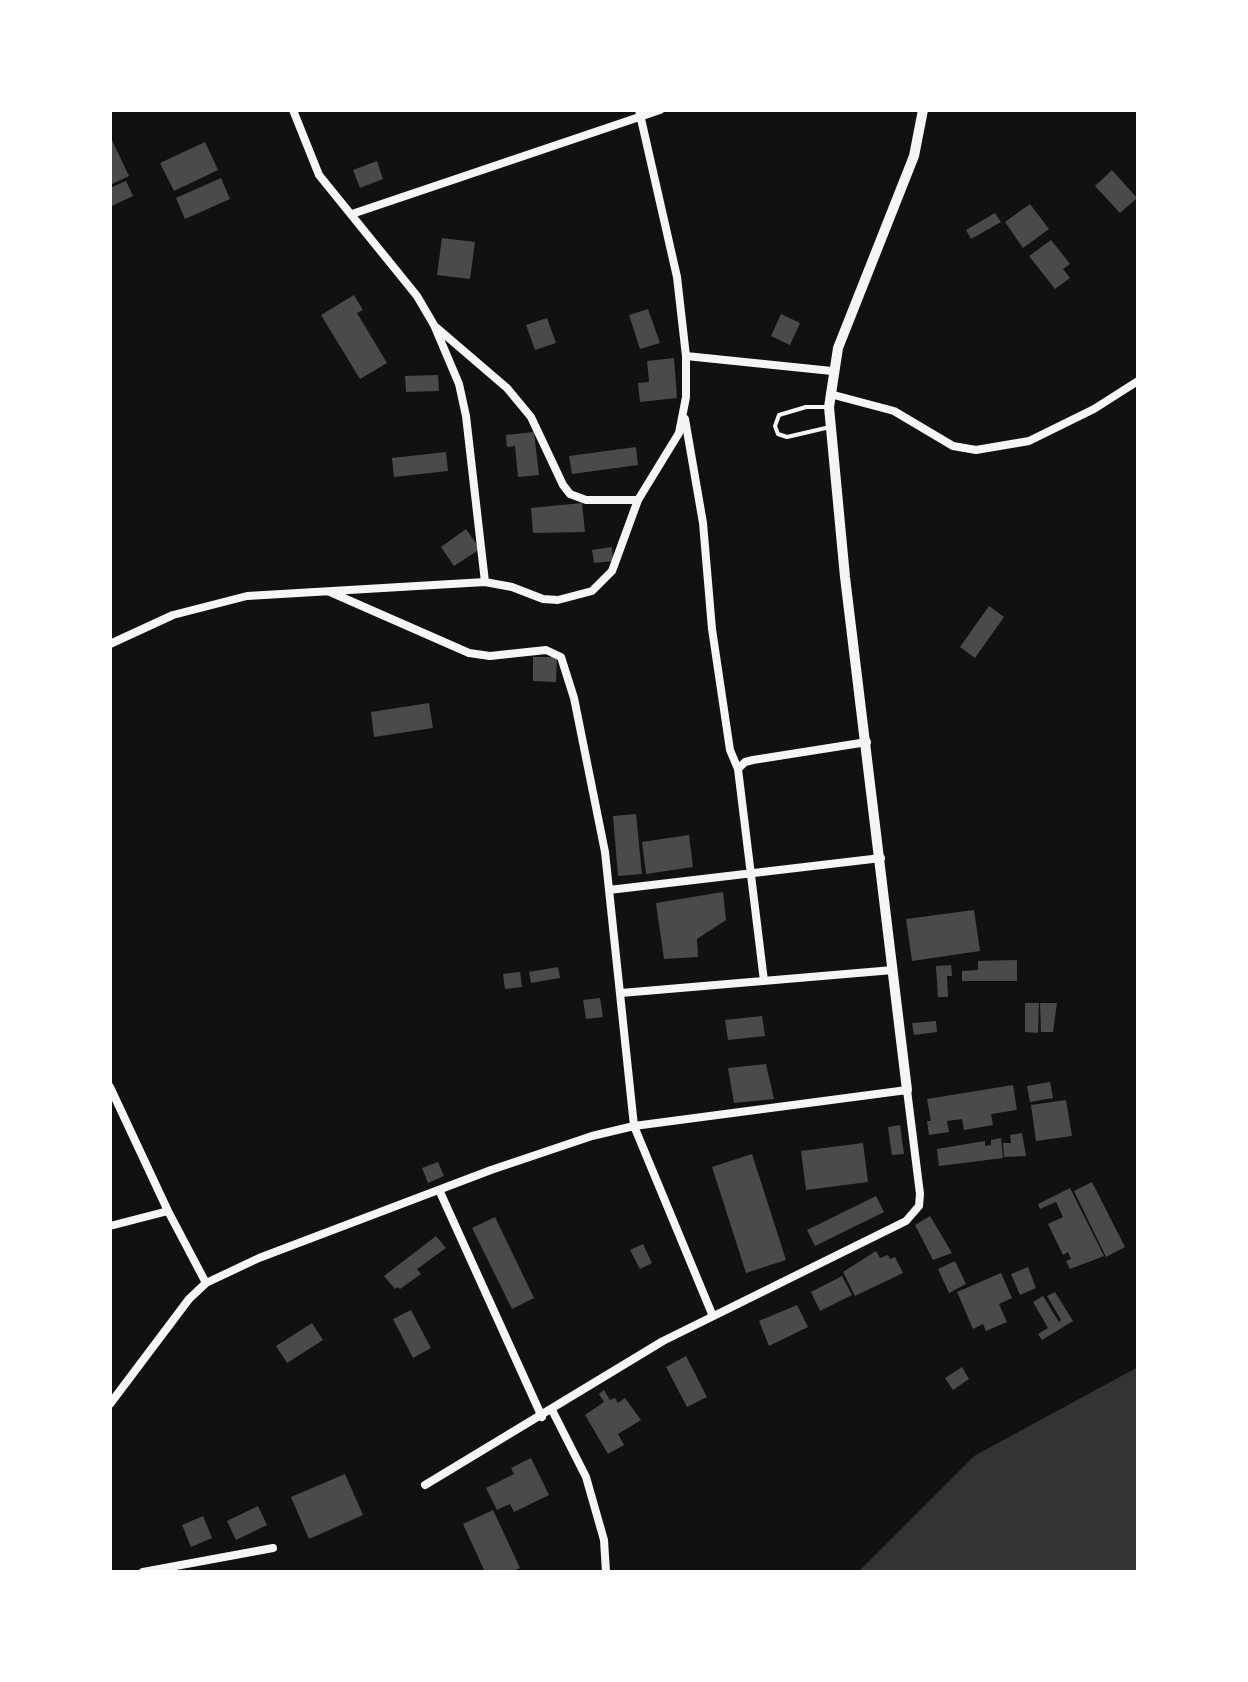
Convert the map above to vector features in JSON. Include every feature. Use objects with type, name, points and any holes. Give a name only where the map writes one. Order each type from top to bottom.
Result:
[{"type":"street","points":[[293,110],[328,190],[352,214],[416,296],[434,325],[459,384],[485,582]]},
{"type":"street","points":[[352,214],[640,113],[660,110]]},
{"type":"street","points":[[424,1485],[712,1314],[894,1228],[919,1206],[829,407],[832,371],[847,321],[914,156],[923,110]]},
{"type":"street","points":[[640,113],[677,277],[686,356],[684,414],[703,523],[712,628],[730,750],[738,769],[753,873],[764,981]]},
{"type":"street","points":[[434,325],[508,388],[531,417],[562,485],[570,494],[586,500],[638,500]]},
{"type":"street","points":[[686,356],[832,371]]},
{"type":"street","points":[[830,394],[894,411],[953,446],[976,450],[1029,441],[1094,409],[1138,381]]},
{"type":"street","points":[[110,644],[173,615],[270,592],[485,582],[512,587],[543,600],[577,597],[592,591],[617,562],[638,500],[671,450],[684,414]]},
{"type":"street","points":[[326,590],[469,653],[490,656],[546,650],[561,658],[574,698],[598,810],[622,994],[634,1126],[712,1314]]},
{"type":"street","points":[[738,769],[754,760],[867,742]]},
{"type":"street","points":[[609,890],[881,858]]},
{"type":"street","points":[[622,994],[894,970]]},
{"type":"street","points":[[110,1087],[206,1283]]},
{"type":"street","points":[[110,1404],[206,1283],[259,1258],[538,1153],[634,1126],[907,1090]]},
{"type":"street","points":[[440,1192],[542,1417]]},
{"type":"street","points":[[110,1226],[168,1212]]},
{"type":"street","points":[[552,1410],[590,1490],[604,1540],[606,1572]]},
{"type":"street","points":[[143,1572],[273,1548]]},
{"type":"lane","points":[[829,407],[793,410],[779,415],[775,426],[778,434],[786,437],[830,428]]},
{"type":"shaded area","points":[[1138,1367],[1138,1572],[858,1572],[974,1456]]},
{"type":"building","points":[[110,136],[129,176],[110,185]]},
{"type":"building","points":[[205,142],[218,170],[174,191],[160,163]]},
{"type":"building","points":[[377,161],[383,179],[360,188],[353,170]]},
{"type":"building","points":[[1112,170],[1137,198],[1120,213],[1095,186]]},
{"type":"building","points":[[221,178],[230,199],[185,219],[176,198]]},
{"type":"building","points":[[126,181],[133,196],[110,207],[110,188]]},
{"type":"building","points":[[1030,204],[1049,229],[1023,248],[1005,222]]},
{"type":"building","points":[[995,213],[1001,222],[971,239],[966,230]]},
{"type":"building","points":[[442,238],[475,242],[470,279],[437,275]]},
{"type":"building","points":[[1051,240],[1070,264],[1063,269],[1070,278],[1055,289],[1029,256]]},
{"type":"building","points":[[354,295],[363,310],[357,313],[387,363],[360,379],[321,315]]},
{"type":"building","points":[[648,309],[660,343],[640,349],[629,315]]},
{"type":"building","points":[[781,314],[800,323],[790,345],[771,336]]},
{"type":"building","points":[[547,318],[556,343],[535,350],[526,325]]},
{"type":"building","points":[[674,358],[677,398],[640,402],[638,383],[649,382],[647,361]]},
{"type":"building","points":[[438,375],[439,391],[406,392],[405,376]]},
{"type":"building","points":[[534,432],[539,475],[518,477],[515,446],[507,447],[506,435]]},
{"type":"building","points":[[636,447],[638,465],[572,474],[569,456]]},
{"type":"building","points":[[446,452],[448,471],[394,477],[392,458]]},
{"type":"building","points":[[582,503],[585,532],[533,533],[531,508]]},
{"type":"building","points":[[466,529],[480,549],[454,566],[441,547]]},
{"type":"building","points":[[612,547],[613,561],[594,563],[592,550]]},
{"type":"building","points":[[989,606],[1004,617],[975,658],[960,647]]},
{"type":"building","points":[[533,657],[557,657],[556,682],[533,681]]},
{"type":"building","points":[[429,703],[433,728],[374,737],[371,712]]},
{"type":"building","points":[[636,814],[642,874],[618,876],[613,816]]},
{"type":"building","points":[[689,835],[693,867],[646,874],[642,842]]},
{"type":"building","points":[[723,892],[726,920],[697,939],[698,957],[664,959],[656,903]]},
{"type":"building","points":[[974,910],[980,951],[912,961],[906,919]]},
{"type":"building","points":[[1017,960],[1017,981],[962,981],[962,971],[978,970],[978,961]]},
{"type":"building","points":[[951,965],[948,997],[938,997],[936,966]]},
{"type":"building","points":[[558,967],[560,978],[531,983],[529,972]]},
{"type":"building","points":[[520,972],[522,987],[505,989],[503,974]]},
{"type":"building","points":[[600,998],[603,1017],[586,1019],[583,1000]]},
{"type":"building","points":[[1025,1003],[1039,1003],[1038,1033],[1025,1032]]},
{"type":"building","points":[[1040,1003],[1057,1003],[1053,1032],[1041,1032]]},
{"type":"building","points":[[762,1016],[765,1036],[728,1040],[725,1020]]},
{"type":"building","points":[[936,1021],[937,1032],[914,1035],[912,1023]]},
{"type":"building","points":[[766,1064],[774,1099],[734,1103],[728,1068]]},
{"type":"building","points":[[1050,1082],[1053,1098],[1030,1102],[1027,1086]]},
{"type":"building","points":[[1013,1085],[1017,1110],[991,1114],[993,1125],[964,1130],[962,1119],[947,1121],[949,1132],[929,1135],[927,1099]]},
{"type":"building","points":[[1066,1100],[1072,1136],[1036,1141],[1031,1105]]},
{"type":"building","points":[[900,1125],[904,1154],[892,1155],[888,1127]]},
{"type":"building","points":[[1022,1133],[1026,1156],[1004,1157],[1003,1143],[1011,1143],[1010,1135]]},
{"type":"building","points":[[1001,1138],[1003,1158],[939,1166],[937,1149],[985,1141],[985,1146],[991,1145],[991,1140]]},
{"type":"building","points":[[863,1143],[868,1182],[806,1190],[801,1151]]},
{"type":"building","points":[[752,1154],[786,1260],[746,1273],[712,1167]]},
{"type":"building","points":[[438,1162],[444,1176],[428,1183],[422,1168]]},
{"type":"building","points":[[1092,1182],[1125,1247],[1106,1257],[1074,1191]]},
{"type":"building","points":[[1070,1188],[1104,1256],[1070,1269],[1066,1261],[1071,1259],[1068,1252],[1063,1255],[1048,1224],[1063,1217],[1056,1202],[1040,1209],[1038,1204]]},
{"type":"building","points":[[876,1196],[884,1212],[815,1246],[807,1230]]},
{"type":"building","points":[[930,1216],[952,1253],[933,1260],[915,1225]]},
{"type":"building","points":[[495,1217],[534,1298],[512,1309],[472,1228]]},
{"type":"building","points":[[436,1236],[446,1248],[417,1269],[421,1274],[395,1289],[384,1276]]},
{"type":"building","points":[[643,1244],[652,1263],[640,1269],[630,1250]]},
{"type":"building","points":[[876,1251],[880,1258],[895,1257],[903,1273],[855,1296],[843,1272]]},
{"type":"building","points":[[955,1261],[966,1284],[949,1293],[938,1269]]},
{"type":"building","points":[[1028,1267],[1036,1288],[1020,1295],[1011,1274]]},
{"type":"building","points":[[1001,1273],[1012,1298],[999,1304],[1007,1322],[986,1331],[983,1324],[973,1329],[957,1292]]},
{"type":"building","points":[[842,1276],[852,1295],[820,1311],[811,1292]]},
{"type":"building","points":[[1055,1292],[1073,1321],[1042,1340],[1038,1334],[1048,1328],[1033,1302],[1043,1296],[1059,1322],[1047,1296]]},
{"type":"building","points":[[797,1305],[808,1327],[769,1346],[759,1321]]},
{"type":"building","points":[[411,1310],[431,1348],[413,1358],[393,1319]]},
{"type":"building","points":[[312,1323],[323,1340],[287,1363],[276,1346]]},
{"type":"building","points":[[686,1356],[707,1397],[687,1407],[666,1367]]},
{"type":"building","points":[[962,1367],[969,1379],[953,1390],[945,1378]]},
{"type":"building","points":[[604,1390],[610,1400],[615,1398],[618,1403],[625,1398],[641,1420],[618,1434],[624,1445],[608,1454],[585,1415],[604,1402],[599,1394]]},
{"type":"building","points":[[531,1458],[549,1495],[514,1512],[510,1504],[497,1510],[486,1488],[514,1474],[511,1468]]},
{"type":"building","points":[[345,1474],[363,1515],[309,1539],[291,1497]]},
{"type":"building","points":[[258,1506],[267,1525],[236,1540],[227,1521]]},
{"type":"building","points":[[493,1510],[520,1568],[510,1572],[485,1572],[463,1524]]},
{"type":"building","points":[[203,1516],[212,1538],[191,1547],[182,1525]]}]
